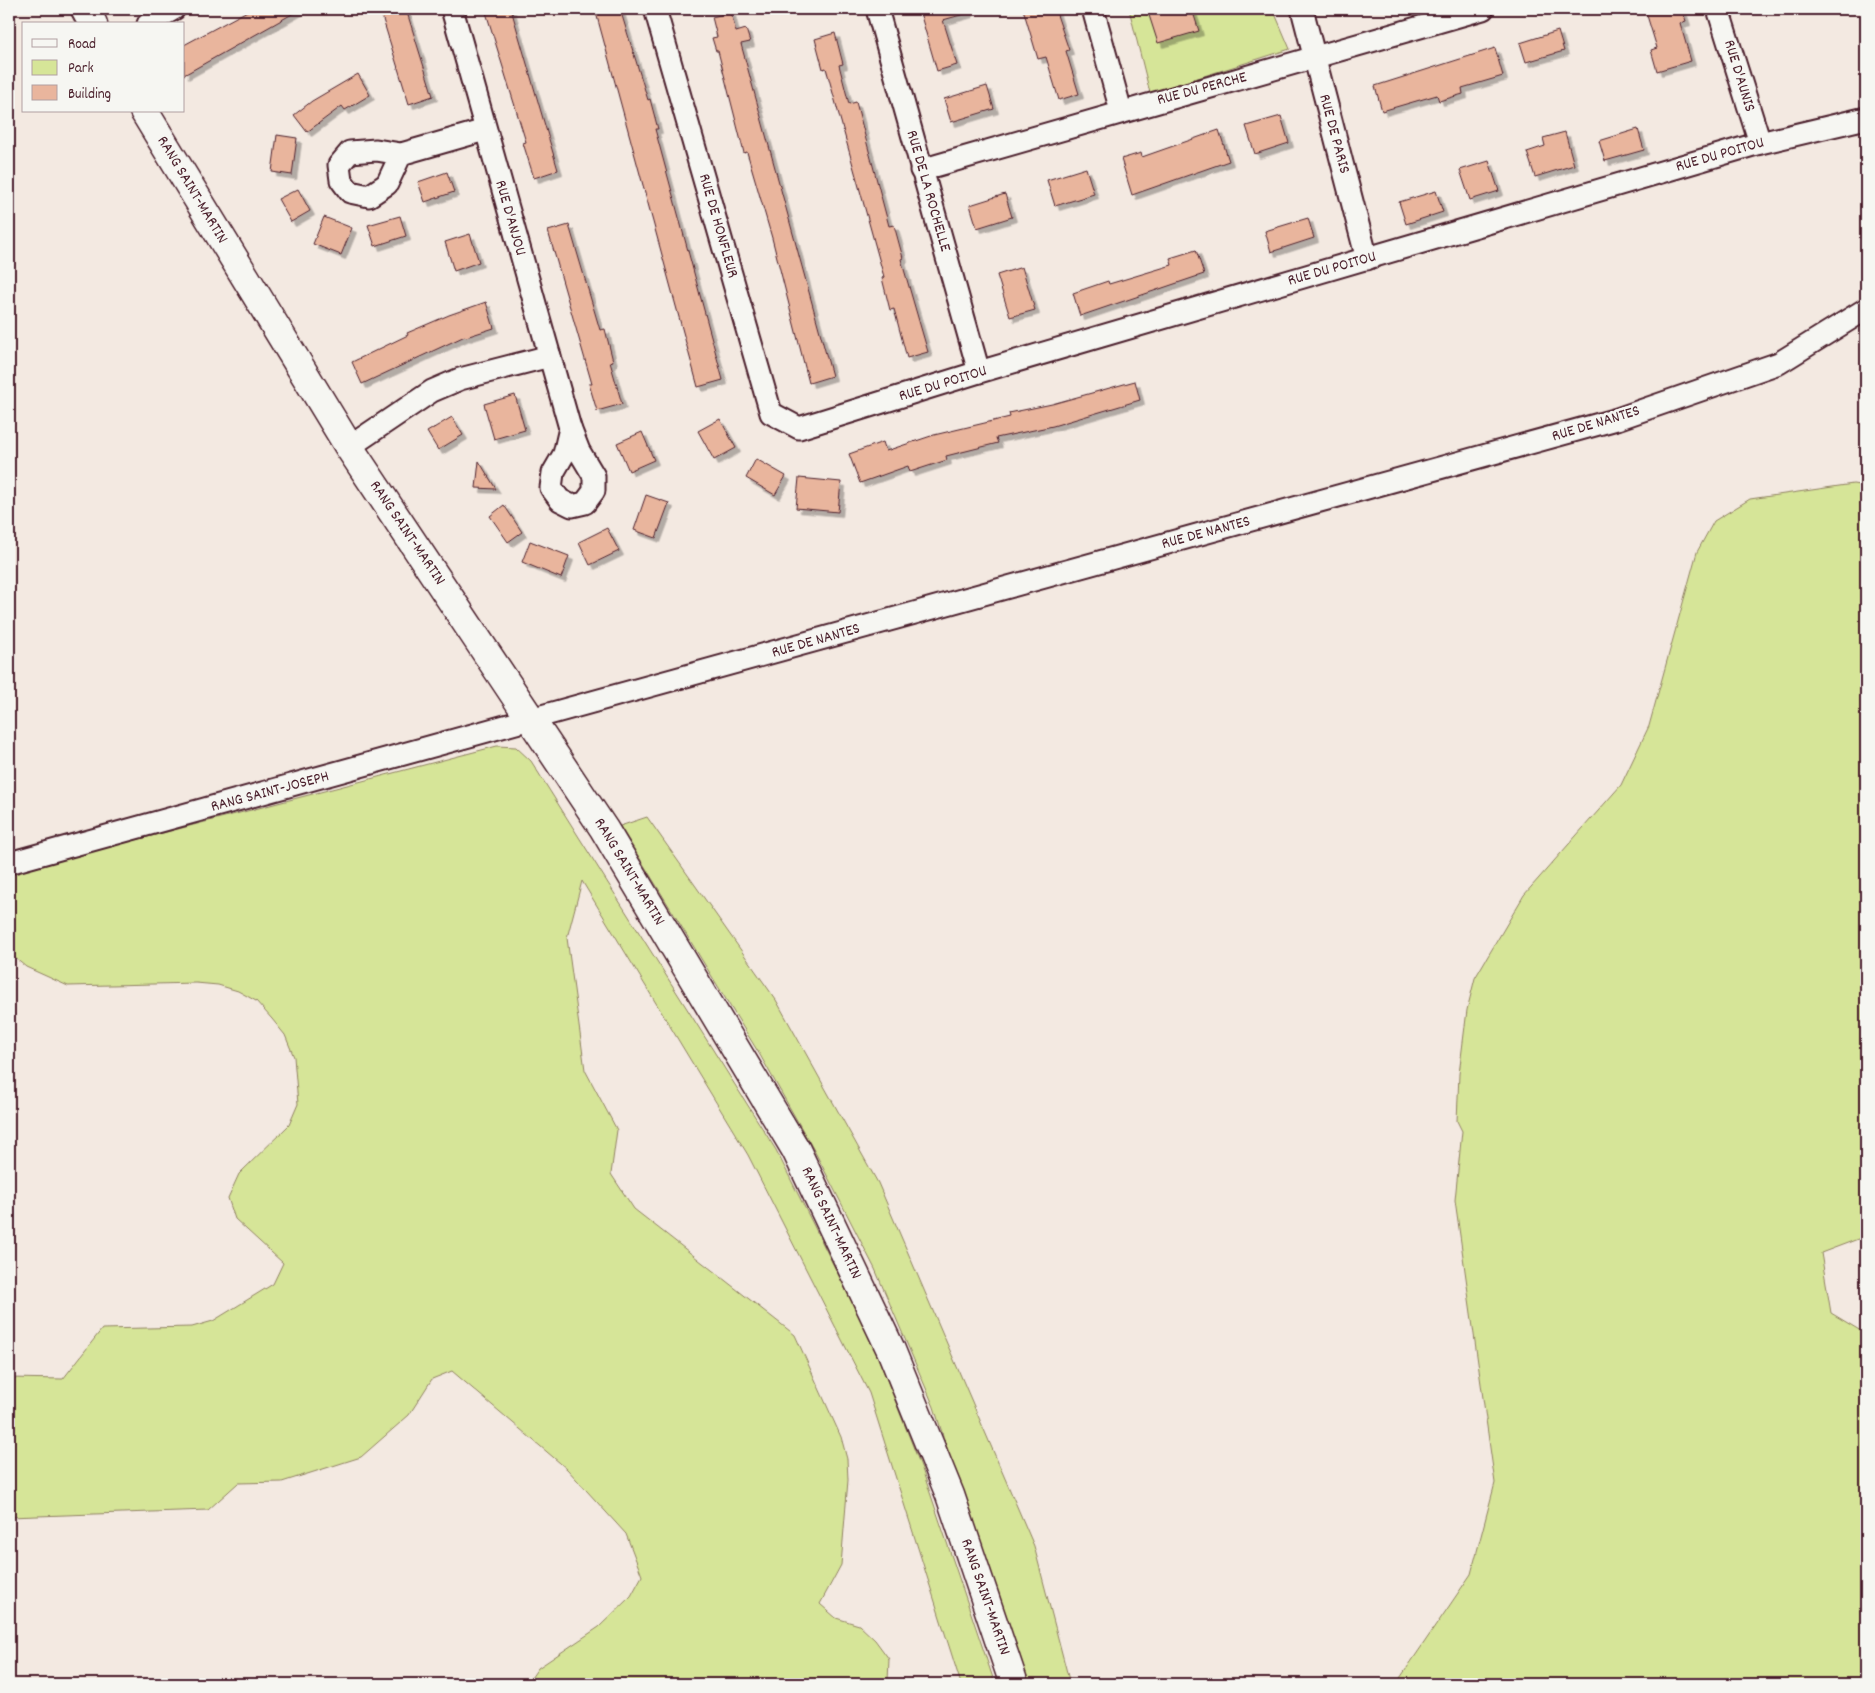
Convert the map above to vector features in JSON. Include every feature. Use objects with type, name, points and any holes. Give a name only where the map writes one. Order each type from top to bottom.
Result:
[{"type":"street","points":[[85,9],[92,22]]},
{"type":"street","points":[[151,22],[174,9]]},
{"type":"street","name":"RUE D'ANJOU","points":[[452,9],[570,428]]},
{"type":"street","name":"RUE DE HONFLEUR","points":[[655,9],[772,413],[799,428]]},
{"type":"street","name":"RUE DE LA ROCHELLE","points":[[877,9],[921,170],[980,372]]},
{"type":"street","points":[[1093,9],[1121,111]]},
{"type":"street","name":"RUE DE PARIS","points":[[1302,9],[1367,259]]},
{"type":"street","name":"RUE DU PERCHE","points":[[921,170],[1121,111],[1483,9]]},
{"type":"street","name":"RUE D'AUNIS","points":[[1718,9],[1760,143]]},
{"type":"street","name":"RANG SAINT-MARTIN","points":[[145,112],[349,446],[604,829],[796,1150],[891,1350],[950,1495],[1014,1684]]},
{"type":"street","name":"RUE DU POITOU","points":[[799,428],[980,372],[1760,143],[1866,118]]},
{"type":"street","points":[[401,154],[485,130]]},
{"type":"street","name":"RUE DE NANTES","points":[[532,720],[1617,419],[1779,363],[1866,309]]},
{"type":"street","points":[[349,446],[432,391],[460,379],[550,356]]},
{"type":"street","name":"RANG SAINT-JOSEPH","points":[[9,863],[532,720]]},
{"type":"green space","points":[[1129,9],[1273,9],[1290,49],[1150,93]]},
{"type":"green space","points":[[1853,484],[1866,486],[1866,1236],[1821,1253],[1831,1313],[1866,1334],[1866,1684],[1396,1684],[1471,1574],[1495,1483],[1455,1200],[1462,1131],[1457,1121],[1459,1074],[1467,1010],[1475,978],[1524,895],[1621,785],[1649,726],[1697,552],[1714,521],[1750,499]]},
{"type":"green space","points":[[497,746],[516,747],[531,761],[776,1150],[872,1342],[922,1469],[995,1684],[961,1684],[869,1393],[748,1155],[582,881],[567,938],[585,1070],[617,1130],[611,1174],[634,1209],[795,1335],[841,1437],[847,1459],[848,1480],[841,1565],[820,1604],[836,1618],[859,1625],[875,1640],[889,1659],[888,1681],[885,1684],[527,1684],[538,1668],[599,1627],[631,1596],[642,1576],[626,1534],[567,1469],[452,1371],[432,1379],[409,1415],[361,1457],[282,1482],[238,1483],[208,1510],[9,1517],[9,1378],[63,1379],[102,1329],[192,1327],[213,1321],[273,1284],[283,1263],[235,1219],[228,1198],[239,1174],[289,1125],[298,1104],[294,1057],[285,1035],[256,1001],[238,991],[218,985],[196,983],[68,986],[26,967],[9,953],[9,873]]},
{"type":"green space","points":[[647,817],[776,1000],[878,1183],[1034,1546],[1070,1684],[1021,1684],[934,1407],[875,1269],[816,1154],[760,1055],[620,826]]},
{"type":"building","points":[[251,9],[301,9],[185,74],[185,44]]},
{"type":"building","points":[[394,9],[406,9],[433,96],[409,104],[381,13]]},
{"type":"building","points":[[485,9],[511,9],[558,170],[534,178],[523,143],[526,142]]},
{"type":"building","points":[[595,9],[620,9],[648,100],[650,99],[658,129],[655,129],[723,380],[698,387]]},
{"type":"building","points":[[919,9],[968,9],[968,13],[943,20],[957,65],[937,71]]},
{"type":"building","points":[[1023,9],[1055,9],[1069,50],[1066,51],[1079,94],[1059,100],[1046,57],[1038,59]]},
{"type":"building","points":[[1147,9],[1192,9],[1199,31],[1158,43]]},
{"type":"building","points":[[1645,9],[1682,9],[1686,21],[1680,23],[1691,61],[1657,71],[1651,50],[1657,48]]},
{"type":"building","points":[[731,12],[736,32],[746,29],[750,42],[741,44],[832,376],[809,383],[772,238],[747,152],[744,153],[718,51],[716,51],[712,38],[717,37],[712,17]]},
{"type":"building","points":[[1558,31],[1564,51],[1526,62],[1520,43]]},
{"type":"building","points":[[835,33],[843,64],[839,65],[849,104],[856,102],[889,226],[894,225],[903,258],[901,259],[928,352],[907,358],[894,309],[890,310],[882,278],[884,277],[826,68],[823,69],[815,39]]},
{"type":"building","points":[[1495,48],[1503,76],[1462,88],[1463,94],[1439,101],[1437,95],[1382,111],[1375,86]]},
{"type":"building","points":[[358,74],[370,95],[345,110],[342,106],[307,132],[294,115],[312,101]]},
{"type":"building","points":[[987,86],[994,109],[951,122],[944,99]]},
{"type":"building","points":[[1281,116],[1289,143],[1255,154],[1246,126]]},
{"type":"building","points":[[1638,129],[1644,150],[1605,161],[1599,141]]},
{"type":"building","points":[[1219,130],[1229,161],[1132,195],[1121,159],[1141,153],[1142,157]]},
{"type":"building","points":[[1565,132],[1574,165],[1535,177],[1527,152],[1545,146],[1543,138]]},
{"type":"building","points":[[277,135],[297,138],[292,175],[272,172]]},
{"type":"building","points":[[1489,161],[1499,191],[1470,200],[1460,170]]},
{"type":"building","points":[[1086,168],[1094,194],[1055,206],[1047,180]]},
{"type":"building","points":[[447,172],[454,192],[425,202],[418,182]]},
{"type":"building","points":[[298,189],[310,211],[291,222],[278,199]]},
{"type":"building","points":[[1436,191],[1443,212],[1406,224],[1399,202]]},
{"type":"building","points":[[1005,194],[1012,217],[977,228],[970,205]]},
{"type":"building","points":[[400,216],[406,236],[375,246],[368,225]]},
{"type":"building","points":[[324,217],[352,228],[341,255],[313,244]]},
{"type":"building","points":[[1308,218],[1314,238],[1271,252],[1265,231]]},
{"type":"building","points":[[569,225],[600,330],[605,329],[613,361],[610,362],[622,404],[597,411],[589,384],[592,384],[548,231]]},
{"type":"building","points":[[470,234],[479,262],[454,271],[445,242]]},
{"type":"building","points":[[1196,250],[1204,274],[1080,316],[1073,293],[1108,281],[1109,284],[1172,265],[1170,258]]},
{"type":"building","points":[[1022,267],[1035,310],[1010,317],[997,275]]},
{"type":"building","points":[[486,302],[494,328],[465,336],[362,384],[352,362],[408,335],[407,333]]},
{"type":"building","points":[[1135,381],[1140,400],[1053,426],[996,438],[998,443],[946,456],[947,460],[910,472],[908,466],[860,483],[849,454],[883,442],[886,451],[934,435],[1010,417],[1009,413],[1052,404]]},
{"type":"building","points":[[515,395],[525,430],[494,439],[484,404]]},
{"type":"building","points":[[452,417],[463,435],[438,450],[427,432]]},
{"type":"building","points":[[720,419],[736,448],[714,460],[698,431]]},
{"type":"building","points":[[642,432],[654,460],[629,471],[617,443]]},
{"type":"building","points":[[756,459],[786,476],[775,495],[746,478]]},
{"type":"building","points":[[479,461],[496,489],[476,488]]},
{"type":"building","points":[[799,478],[841,482],[838,512],[796,508]]},
{"type":"building","points":[[646,495],[669,503],[656,538],[634,530]]},
{"type":"building","points":[[504,505],[522,532],[508,542],[490,516]]},
{"type":"building","points":[[607,528],[619,551],[590,565],[579,542]]},
{"type":"building","points":[[530,541],[569,556],[561,578],[522,562]]}]
